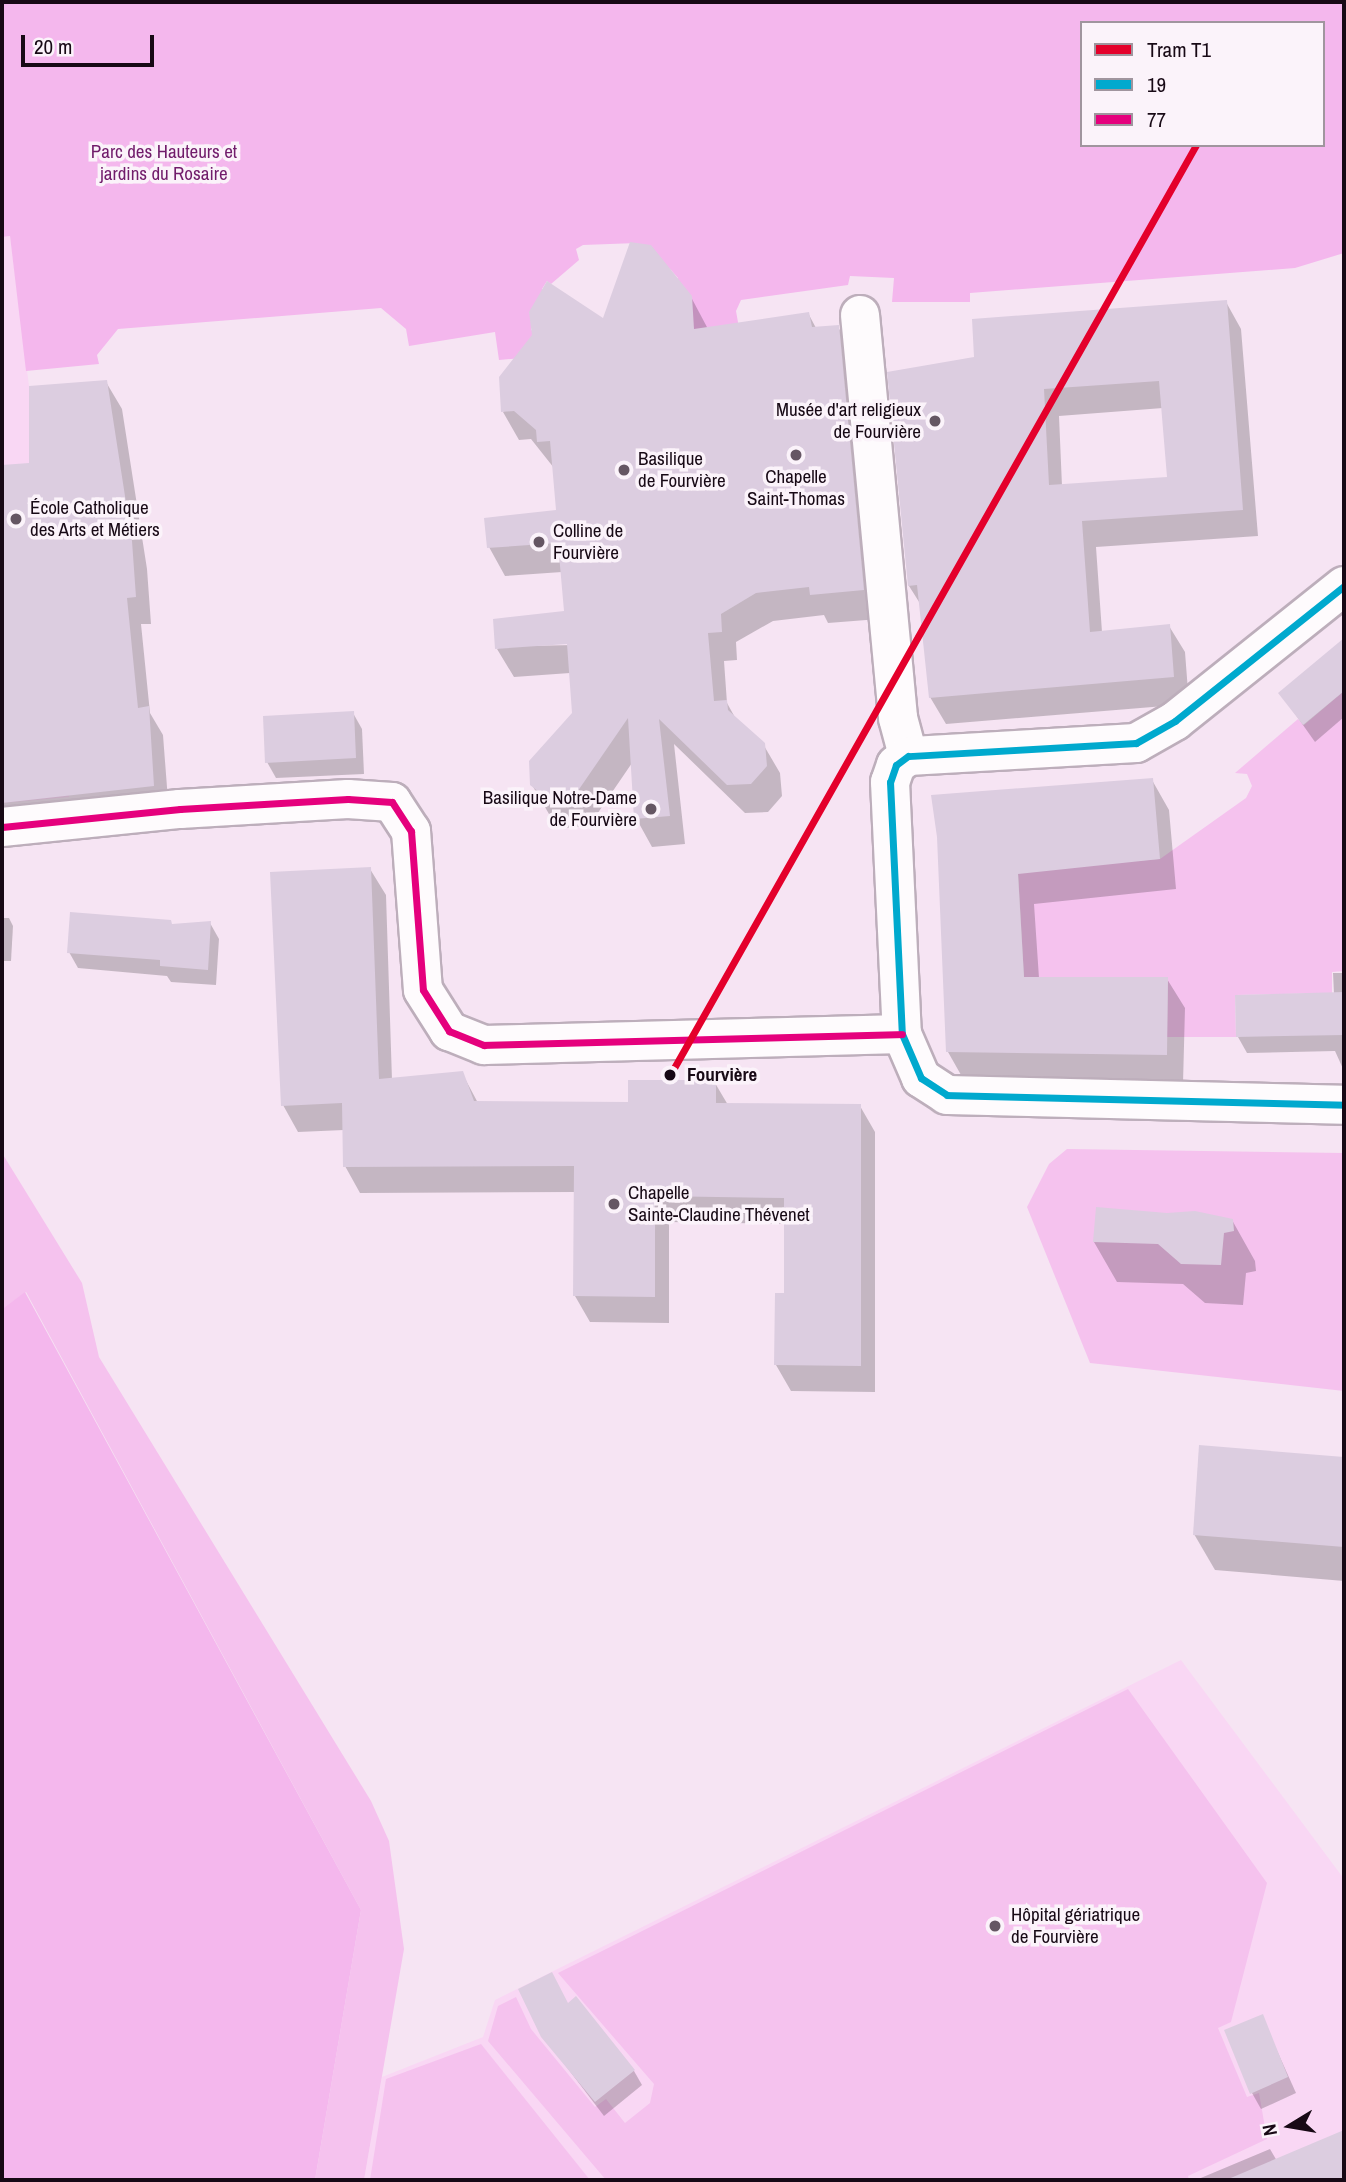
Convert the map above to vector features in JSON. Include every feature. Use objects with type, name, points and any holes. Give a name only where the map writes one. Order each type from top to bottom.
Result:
[{"type":"street","points":[[860,315],[898,718],[917,755]]},
{"type":"street","points":[[1344,586],[1175,721],[1136,743],[917,755],[896,765],[890,782],[902,1034],[920,1078],[947,1095],[1344,1105]]},
{"type":"street","points":[[2,827],[180,809],[348,799],[392,802],[411,831],[422,990],[449,1031],[484,1045],[902,1034]]},
{"type":"shaded area","name":"École Catholique des Arts et Métiers","points":[[10,236],[29,386],[29,500],[41,539],[69,797],[2,803],[2,237]]},
{"type":"shaded area","points":[[1344,691],[1344,971],[1332,972],[1332,993],[1235,995],[1236,1037],[1167,1037],[1168,977],[1024,977],[1018,870],[1160,859],[1246,798],[1252,786],[1247,774],[1235,773],[1298,719],[1304,725]]},
{"type":"shaded area","points":[[1067,1149],[1344,1153],[1344,1391],[1090,1363],[1027,1207],[1049,1164]]},
{"type":"shaded area","points":[[2,1153],[82,1283],[99,1357],[371,1801],[389,1841],[404,1949],[364,2180],[315,2180],[361,1910],[26,1292],[2,1309]]},
{"type":"shaded area","name":"Hôpital gériatrique de Fourvière","points":[[1181,1660],[1344,1879],[1344,2180],[364,2180],[382,2077],[483,2037],[495,2000]]},
{"type":"shaded area","name":"Hôpital gériatrique de Fourvière","points":[[1128,1689],[1267,1883],[1231,2022],[1218,2028],[1247,2097],[1259,2093],[1267,2139],[1188,2176],[1189,2180],[606,2180],[488,2041],[498,2006],[516,1997],[531,2029],[595,2107],[606,2099],[625,2123],[650,2103],[654,2084],[558,1973]]},
{"type":"shaded area","points":[[481,2044],[590,2180],[370,2180],[386,2079]]},
{"type":"green space","name":"Parc des Hauteurs et jardins du Rosaire","points":[[2,2],[1344,2],[1344,253],[1295,268],[970,293],[970,302],[892,302],[894,278],[850,276],[848,285],[741,300],[736,311],[741,339],[685,344],[674,283],[678,278],[671,270],[637,243],[583,245],[576,249],[579,260],[551,284],[547,281],[542,289],[546,293],[531,329],[545,356],[499,360],[495,332],[409,346],[406,329],[381,308],[118,329],[97,355],[99,364],[26,371],[10,236],[2,237]]},
{"type":"green space","points":[[25,1292],[361,1910],[315,2180],[2,2180],[2,1309]]},
{"type":"building","points":[[630,242],[651,245],[692,296],[694,329],[809,312],[812,327],[839,325],[864,590],[810,595],[809,587],[756,593],[721,614],[722,632],[708,633],[714,701],[727,700],[728,710],[765,743],[767,766],[751,784],[727,785],[659,719],[670,816],[634,819],[628,718],[573,798],[549,800],[530,785],[529,761],[572,713],[567,644],[495,649],[493,619],[564,611],[558,543],[487,548],[484,518],[556,510],[550,441],[537,442],[536,430],[514,411],[501,412],[499,377],[532,335],[529,312],[547,281],[603,318]]},
{"type":"building","points":[[1227,300],[1243,510],[1082,521],[1090,632],[1170,624],[1174,677],[929,698],[917,585],[908,586],[887,372],[974,357],[972,319]],"holes":[[[1159,381],[1167,477],[1049,485],[1044,389]]]},
{"type":"building","points":[[107,380],[132,541],[136,597],[127,598],[138,708],[149,706],[154,786],[2,803],[2,465],[29,463],[29,386]]},
{"type":"building","points":[[1344,638],[1344,691],[1303,725],[1278,693]]},
{"type":"building","points":[[354,711],[356,758],[265,763],[263,716]]},
{"type":"building","points":[[1153,778],[1160,859],[1018,874],[1024,977],[1168,977],[1167,1055],[946,1052],[937,837],[931,795]]},
{"type":"building","points":[[371,867],[379,1079],[463,1071],[474,1101],[628,1102],[628,1080],[687,1080],[716,1081],[716,1103],[861,1104],[861,1366],[774,1365],[775,1293],[784,1293],[784,1198],[655,1196],[655,1297],[573,1296],[574,1166],[343,1167],[342,1103],[281,1106],[270,872]]},
{"type":"building","points":[[70,912],[171,920],[172,924],[211,921],[208,970],[160,966],[160,960],[67,953]]},
{"type":"building","points":[[1344,992],[1344,1035],[1236,1037],[1235,995]]},
{"type":"building","points":[[1096,1207],[1167,1213],[1195,1211],[1233,1219],[1234,1231],[1224,1233],[1221,1265],[1181,1264],[1158,1244],[1093,1242]]},
{"type":"building","points":[[1199,1445],[1344,1457],[1344,1547],[1193,1535]]},
{"type":"building","points":[[552,1972],[568,2003],[576,1996],[635,2070],[595,2102],[541,2037],[518,1989]]},
{"type":"building","points":[[1263,2014],[1288,2077],[1250,2094],[1224,2030]]},
{"type":"building","points":[[1344,2130],[1344,2180],[1226,2180]]},
{"type":"tram line","name":"T1","points":[[670,1075],[1195,147]]},
{"type":"transit line","name":"19","points":[[1344,586],[1175,721],[1136,743],[908,756],[896,765],[890,782],[902,1034],[921,1078],[947,1095],[1344,1105]]},
{"type":"transit line","name":"77","points":[[2,827],[180,809],[348,799],[392,802],[411,831],[423,990],[449,1031],[484,1045],[902,1034]]},
{"type":"place","name":"Musée d'art religieux de Fourvière","points":[[935,421]]},
{"type":"place","name":"Chapelle Saint-Thomas","points":[[796,455]]},
{"type":"place","name":"Basilique de Fourvière","points":[[624,470]]},
{"type":"place","name":"École Catholique des Arts et Métiers","points":[[16,519]]},
{"type":"place","name":"Colline de Fourvière","points":[[539,542]]},
{"type":"place","name":"Basilique Notre-Dame de Fourvière","points":[[651,809]]},
{"type":"place","name":"Fourvière","points":[[670,1075]]},
{"type":"place","name":"Chapelle Sainte-Claudine Thévenet","points":[[614,1204]]},
{"type":"place","name":"Hôpital gériatrique de Fourvière","points":[[995,1926]]}]
